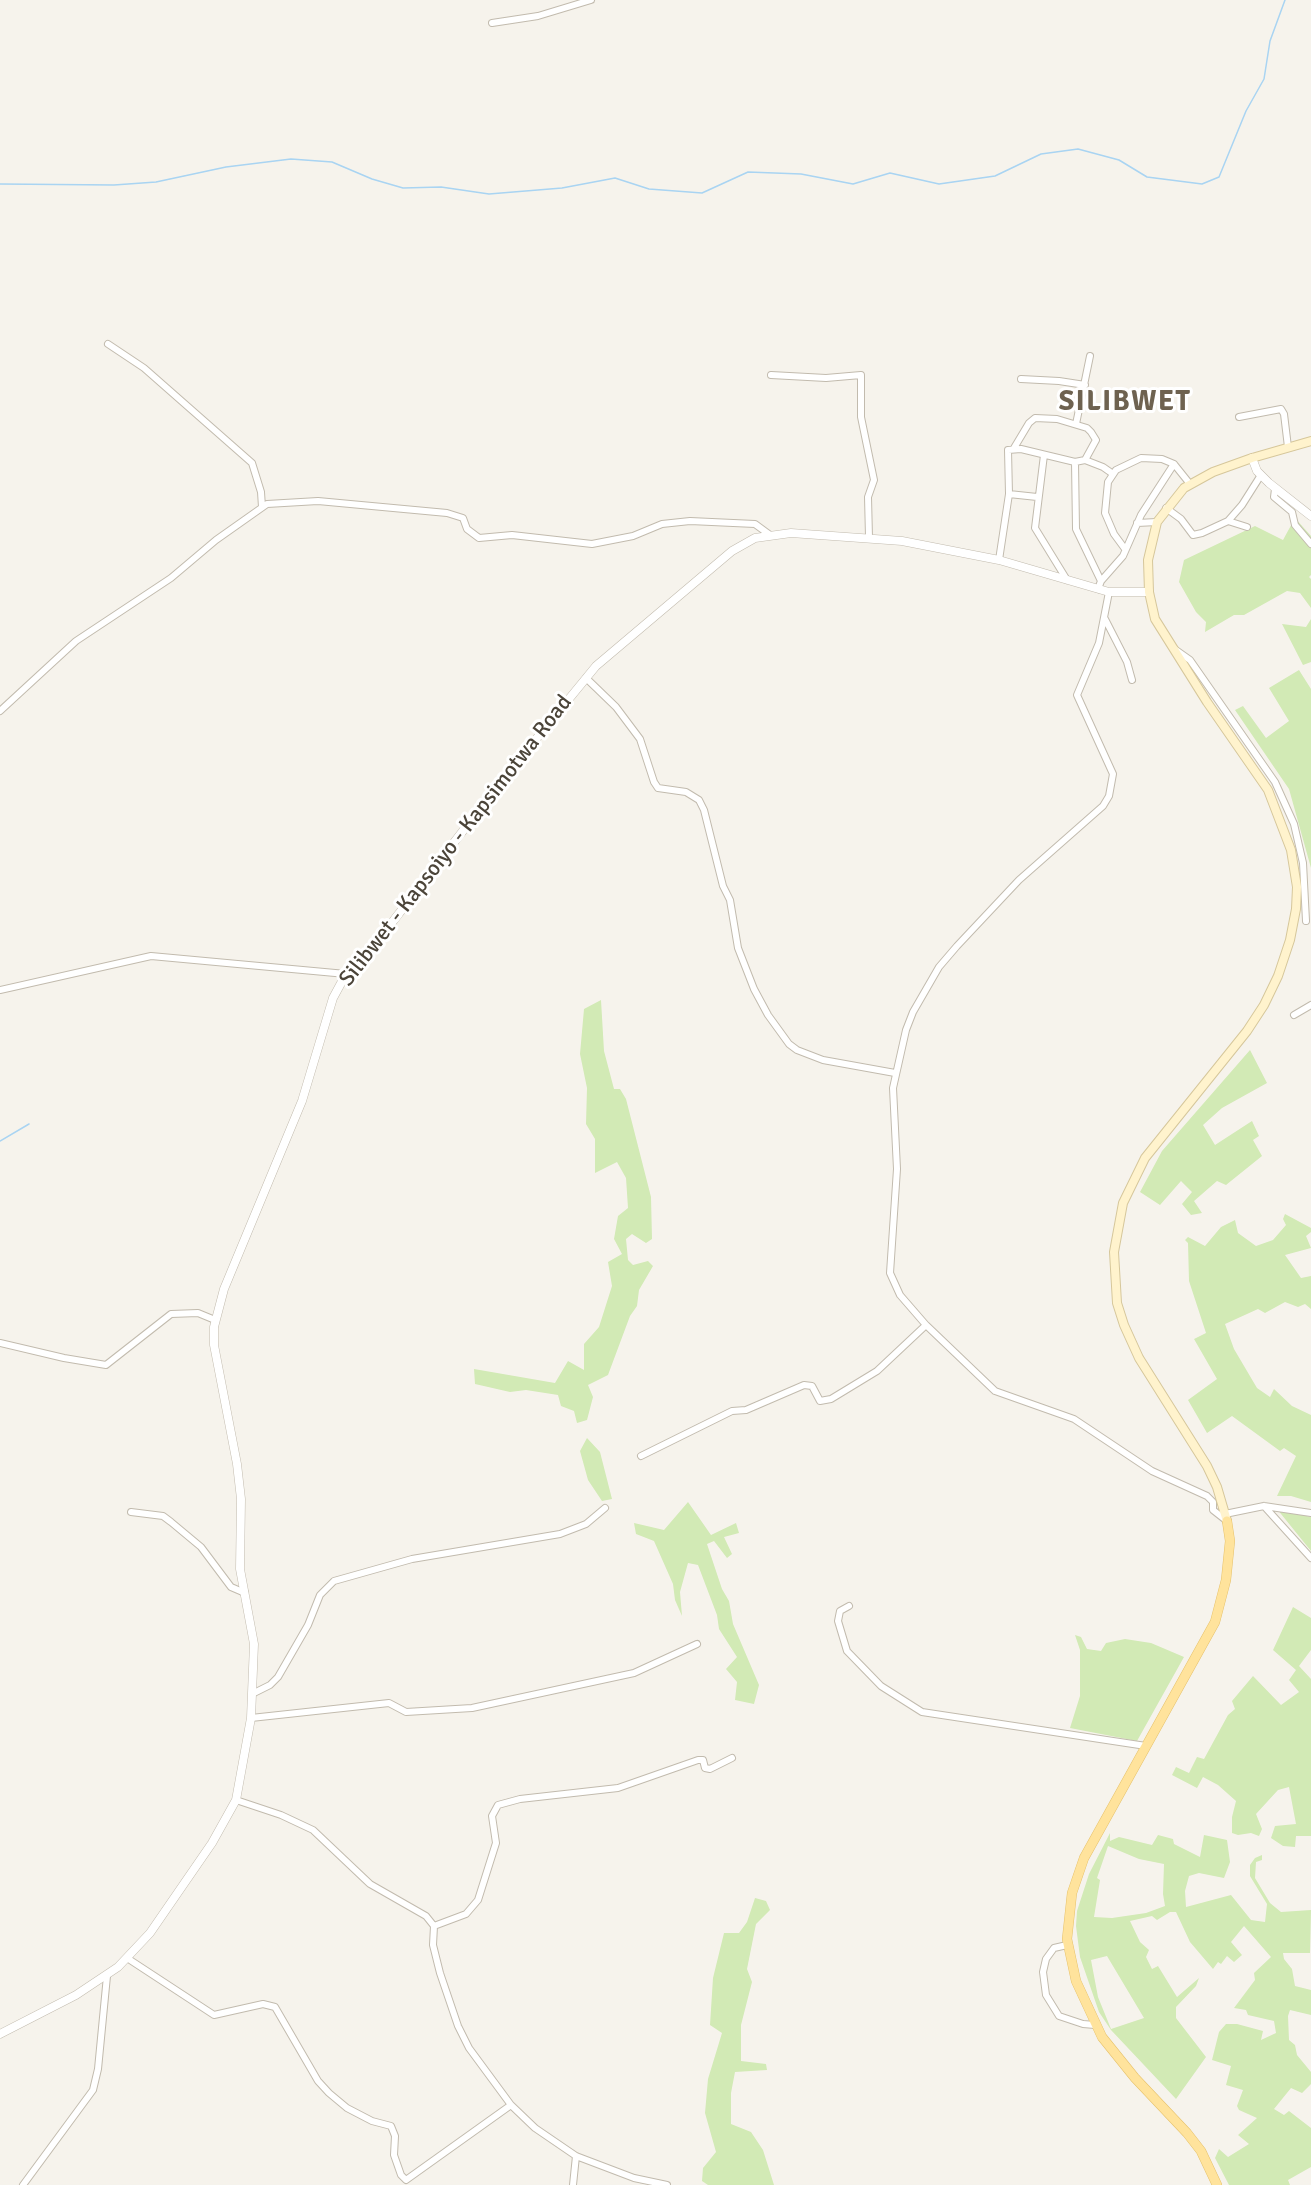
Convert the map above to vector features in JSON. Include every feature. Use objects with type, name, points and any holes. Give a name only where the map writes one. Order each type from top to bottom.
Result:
[{"type":"main road","points":[[1217,2185],[1201,2151],[1129,2071],[1095,2025],[1076,1981],[1067,1945],[1070,1902],[1084,1858],[1215,1622],[1226,1580],[1230,1541],[1226,1517],[1208,1466],[1139,1358],[1124,1326],[1116,1295],[1114,1252],[1123,1203],[1134,1179],[1159,1139],[1261,1011],[1278,976],[1295,921],[1295,868],[1285,828],[1276,807],[1255,771],[1171,648],[1155,619],[1149,592],[1149,547],[1157,522],[1166,508],[1190,484],[1252,458],[1311,441]]},
{"type":"street","points":[[492,23],[538,16],[591,0]]},
{"type":"street","points":[[108,344],[144,368],[252,463],[261,492],[262,507]]},
{"type":"street","points":[[1077,424],[1090,356]]},
{"type":"street","points":[[771,375],[826,378],[861,375],[861,417],[874,480],[868,497],[869,537]]},
{"type":"street","points":[[1021,379],[1085,385]]},
{"type":"street","points":[[1239,417],[1281,409],[1284,414],[1288,447]]},
{"type":"street","points":[[1014,448],[1029,423],[1035,418],[1057,419],[1087,428],[1096,440],[1085,460]]},
{"type":"street","points":[[999,560],[1009,494],[1008,450],[1014,448],[1075,462],[1085,460],[1103,466],[1113,474]]},
{"type":"street","points":[[1044,455],[1037,497],[1035,528],[1067,580]]},
{"type":"street","points":[[1125,549],[1114,534],[1105,513],[1106,491],[1113,474],[1124,464],[1141,458],[1162,459],[1174,464],[1190,484]]},
{"type":"street","points":[[1252,458],[1261,475],[1275,489],[1311,516]]},
{"type":"street","points":[[1075,462],[1076,529],[1099,585],[1118,562],[1137,523],[1174,464]]},
{"type":"street","points":[[1166,508],[1181,519],[1193,535],[1228,521],[1242,505],[1261,475]]},
{"type":"street","points":[[1275,489],[1274,496],[1292,512],[1295,525],[1311,544]]},
{"type":"street","points":[[1009,494],[1037,497]]},
{"type":"street","points":[[0,711],[76,641],[171,578],[216,540],[262,507],[285,502],[318,501],[447,513],[463,518],[467,529],[479,538],[512,535],[579,544],[592,544],[633,536],[673,522],[755,524],[770,535]]},
{"type":"street","points":[[1228,521],[1247,527]]},
{"type":"street","points":[[1137,523],[1157,522]]},
{"type":"street","name":"Silibwet - Kapsoiyo - Kapsimotwa Road","points":[[0,2034],[76,1995],[107,1976],[127,1958],[150,1934],[212,1844],[236,1800],[254,1693],[254,1644],[240,1569],[241,1499],[219,1362],[214,1345],[216,1320],[224,1289],[302,1101],[333,998],[346,974],[387,929],[500,783],[586,678],[619,645],[732,551],[755,538],[791,533],[869,537],[999,560],[1067,580],[1099,585],[1109,592],[1149,592]]},
{"type":"street","points":[[1109,592],[1105,619],[1091,664],[1077,695],[1113,774],[1109,796],[1102,806],[1018,880],[939,967],[913,1012],[895,1073],[893,1101],[897,1169],[890,1274],[900,1295],[926,1325],[995,1391],[1083,1424],[1152,1471],[1207,1496],[1213,1502],[1213,1510],[1226,1517],[1264,1506],[1311,1513]]},
{"type":"street","points":[[1105,619],[1127,662],[1132,680]]},
{"type":"street","points":[[1171,648],[1181,652],[1190,660],[1275,782],[1294,824],[1303,863],[1309,923],[1295,921]]},
{"type":"street","points":[[586,678],[616,707],[640,739],[658,788],[686,792],[699,800],[704,810],[723,886],[730,900],[741,957],[768,1015],[789,1044],[797,1050],[823,1060],[895,1073]]},
{"type":"street","points":[[0,990],[151,956],[346,974]]},
{"type":"street","points":[[1294,1015],[1311,1005]]},
{"type":"street","points":[[0,1343],[63,1358],[106,1365],[171,1314],[198,1313],[216,1320]]},
{"type":"street","points":[[641,1456],[732,1411],[746,1410],[804,1385],[812,1386],[820,1401],[831,1399],[877,1371],[926,1325]]},
{"type":"street","points":[[1264,1506],[1311,1558]]},
{"type":"street","points":[[254,1693],[270,1685],[278,1677],[308,1625],[320,1595],[334,1581],[412,1559],[560,1534],[586,1524],[605,1508]]},
{"type":"street","points":[[131,1512],[163,1516],[201,1547],[231,1587],[245,1593]]},
{"type":"street","points":[[849,1606],[840,1611],[838,1620],[847,1651],[881,1686],[922,1712],[1146,1746]]},
{"type":"street","points":[[251,1718],[379,1703],[394,1704],[406,1712],[472,1708],[634,1673],[697,1644]]},
{"type":"street","points":[[434,1926],[466,1914],[478,1900],[496,1843],[492,1816],[498,1805],[520,1799],[618,1788],[698,1760],[703,1760],[705,1768],[710,1769],[732,1758]]},
{"type":"street","points":[[236,1800],[281,1815],[313,1830],[370,1884],[414,1908],[434,1926]]},
{"type":"street","points":[[434,1926],[433,1944],[458,2026],[469,2048],[511,2105],[535,2128],[576,2156],[634,2178],[667,2185]]},
{"type":"street","points":[[1067,1945],[1054,1948],[1046,1959],[1042,1972],[1046,1995],[1059,2016],[1083,2024],[1095,2025]]},
{"type":"street","points":[[127,1958],[214,2015],[263,2004],[275,2007],[318,2081],[347,2108],[372,2121],[391,2126],[395,2136],[394,2156],[406,2180],[511,2105]]},
{"type":"street","points":[[23,2185],[93,2090],[98,2069],[107,1976]]},
{"type":"street","points":[[573,2185],[576,2156]]},
{"type":"green space","points":[[1295,518],[1311,536],[1311,575],[1309,577],[1311,579],[1311,608],[1300,593],[1287,591],[1244,615],[1234,615],[1205,632],[1206,622],[1196,612],[1179,582],[1184,560],[1255,526],[1283,540]]},
{"type":"green space","points":[[1311,619],[1311,662],[1303,665],[1282,624],[1306,627]]},
{"type":"green space","points":[[1299,670],[1311,689],[1311,868],[1289,789],[1235,710],[1243,706],[1266,738],[1289,721],[1269,688]]},
{"type":"green space","points":[[601,1000],[604,1051],[614,1089],[620,1089],[626,1099],[651,1197],[652,1239],[646,1243],[632,1234],[626,1239],[628,1260],[633,1265],[648,1261],[653,1266],[639,1290],[637,1306],[630,1316],[608,1375],[588,1385],[593,1397],[587,1420],[577,1423],[574,1411],[561,1406],[558,1395],[526,1390],[510,1392],[475,1384],[474,1369],[555,1383],[568,1361],[584,1370],[584,1344],[599,1327],[612,1286],[608,1262],[622,1254],[614,1239],[618,1216],[628,1208],[626,1178],[617,1162],[595,1173],[595,1139],[586,1124],[587,1088],[580,1054],[584,1009]]},
{"type":"green space","points":[[1250,1050],[1267,1083],[1222,1108],[1203,1125],[1215,1145],[1252,1121],[1259,1136],[1253,1140],[1262,1156],[1226,1185],[1217,1181],[1194,1201],[1202,1213],[1191,1215],[1182,1204],[1192,1192],[1181,1181],[1160,1205],[1140,1192],[1162,1151]]},
{"type":"green space","points":[[1285,1214],[1311,1228],[1311,1232],[1306,1236],[1311,1248],[1285,1255],[1301,1278],[1311,1276],[1311,1309],[1305,1304],[1298,1307],[1285,1302],[1265,1313],[1258,1309],[1225,1324],[1234,1349],[1257,1388],[1270,1397],[1274,1389],[1292,1406],[1311,1415],[1311,1502],[1291,1496],[1277,1496],[1296,1456],[1284,1448],[1280,1451],[1232,1416],[1207,1433],[1188,1400],[1217,1379],[1194,1339],[1206,1333],[1189,1281],[1188,1243],[1185,1240],[1188,1237],[1205,1246],[1221,1227],[1235,1220],[1238,1233],[1256,1246],[1273,1240],[1286,1225],[1283,1219]]},
{"type":"green space","points":[[587,1438],[600,1452],[612,1499],[602,1501],[588,1480],[580,1451]]},
{"type":"green space","points":[[688,1502],[711,1535],[736,1523],[739,1533],[724,1537],[732,1554],[727,1558],[714,1541],[707,1544],[722,1589],[729,1601],[733,1624],[759,1685],[754,1704],[735,1700],[737,1682],[726,1669],[737,1657],[719,1629],[717,1615],[698,1565],[688,1563],[680,1592],[682,1616],[675,1600],[673,1584],[654,1541],[636,1534],[634,1523],[664,1530]]},
{"type":"green space","points":[[1277,1509],[1311,1517],[1311,1551]]},
{"type":"green space","points":[[1293,1607],[1311,1618],[1311,1650],[1299,1666],[1311,1679],[1311,1836],[1296,1836],[1295,1847],[1283,1846],[1271,1838],[1275,1826],[1296,1824],[1289,1787],[1278,1790],[1256,1814],[1262,1829],[1259,1836],[1251,1833],[1238,1835],[1232,1833],[1232,1817],[1236,1801],[1218,1785],[1203,1777],[1197,1788],[1172,1775],[1176,1767],[1189,1773],[1197,1757],[1204,1759],[1228,1715],[1235,1709],[1232,1701],[1253,1676],[1281,1705],[1299,1692],[1289,1680],[1296,1670],[1273,1650]]},
{"type":"green space","points":[[1075,1635],[1081,1637],[1087,1649],[1101,1651],[1106,1643],[1125,1639],[1151,1643],[1184,1657],[1137,1741],[1070,1728],[1080,1696],[1080,1650]]},
{"type":"green space","points":[[1110,1833],[1110,1841],[1119,1837],[1152,1845],[1158,1835],[1173,1839],[1174,1844],[1200,1857],[1204,1835],[1227,1840],[1230,1862],[1224,1878],[1199,1873],[1189,1876],[1185,1891],[1186,1907],[1231,1895],[1251,1920],[1265,1922],[1267,1904],[1250,1876],[1250,1865],[1255,1858],[1262,1855],[1262,1860],[1256,1862],[1255,1878],[1270,1903],[1281,1912],[1311,1910],[1310,1953],[1283,1953],[1284,1959],[1292,1969],[1295,1986],[1311,1990],[1311,2015],[1290,2010],[1288,2016],[1289,2040],[1295,2045],[1297,2055],[1311,2072],[1311,2084],[1302,2093],[1291,2088],[1274,2109],[1284,2115],[1289,2111],[1311,2128],[1311,2167],[1288,2180],[1290,2185],[1229,2185],[1215,2158],[1219,2149],[1228,2157],[1249,2144],[1238,2135],[1257,2118],[1239,2110],[1237,2106],[1243,2090],[1226,2085],[1231,2066],[1212,2060],[1219,2032],[1226,2024],[1237,2024],[1263,2031],[1261,2040],[1276,2033],[1274,2021],[1248,2015],[1246,2010],[1234,2008],[1255,1980],[1254,1973],[1271,1957],[1244,1926],[1231,1942],[1242,1955],[1234,1962],[1227,1956],[1213,1969],[1190,1942],[1176,1912],[1170,1912],[1157,1920],[1152,1916],[1130,1921],[1140,1942],[1149,1950],[1146,1957],[1152,1969],[1158,1966],[1177,1997],[1199,1978],[1196,1986],[1176,2007],[1176,2018],[1206,2057],[1176,2099],[1111,2030],[1099,2012],[1080,1957],[1076,1926],[1077,1911],[1089,1874]],"holes":[[[1108,1846],[1139,1859],[1164,1864],[1165,1906],[1146,1913],[1112,1918],[1094,1917],[1100,1880],[1097,1878]],[[1107,1956],[1144,2018],[1111,2029],[1098,1997],[1091,1960]]]},
{"type":"green space","points":[[755,1898],[766,1901],[770,1910],[756,1924],[747,1969],[752,1982],[741,2025],[741,2061],[766,2064],[767,2070],[735,2072],[731,2093],[731,2124],[751,2132],[763,2150],[774,2185],[708,2185],[702,2181],[703,2168],[716,2152],[705,2113],[708,2079],[722,2033],[710,2025],[713,1978],[724,1933],[739,1933],[747,1922]]},
{"type":"waterway","points":[[0,184],[114,185],[156,182],[226,167],[291,159],[332,162],[372,179],[403,188],[441,187],[489,194],[562,188],[615,178],[649,189],[702,193],[748,172],[801,174],[853,184],[890,173],[939,184],[995,176],[1041,154],[1078,149],[1119,160],[1147,177],[1202,184],[1219,177],[1246,111],[1264,79],[1270,41],[1285,0]]},
{"type":"waterway","points":[[0,1141],[29,1124]]},
{"type":"district","name":"SILIBWET","points":[[1125,403]]}]
